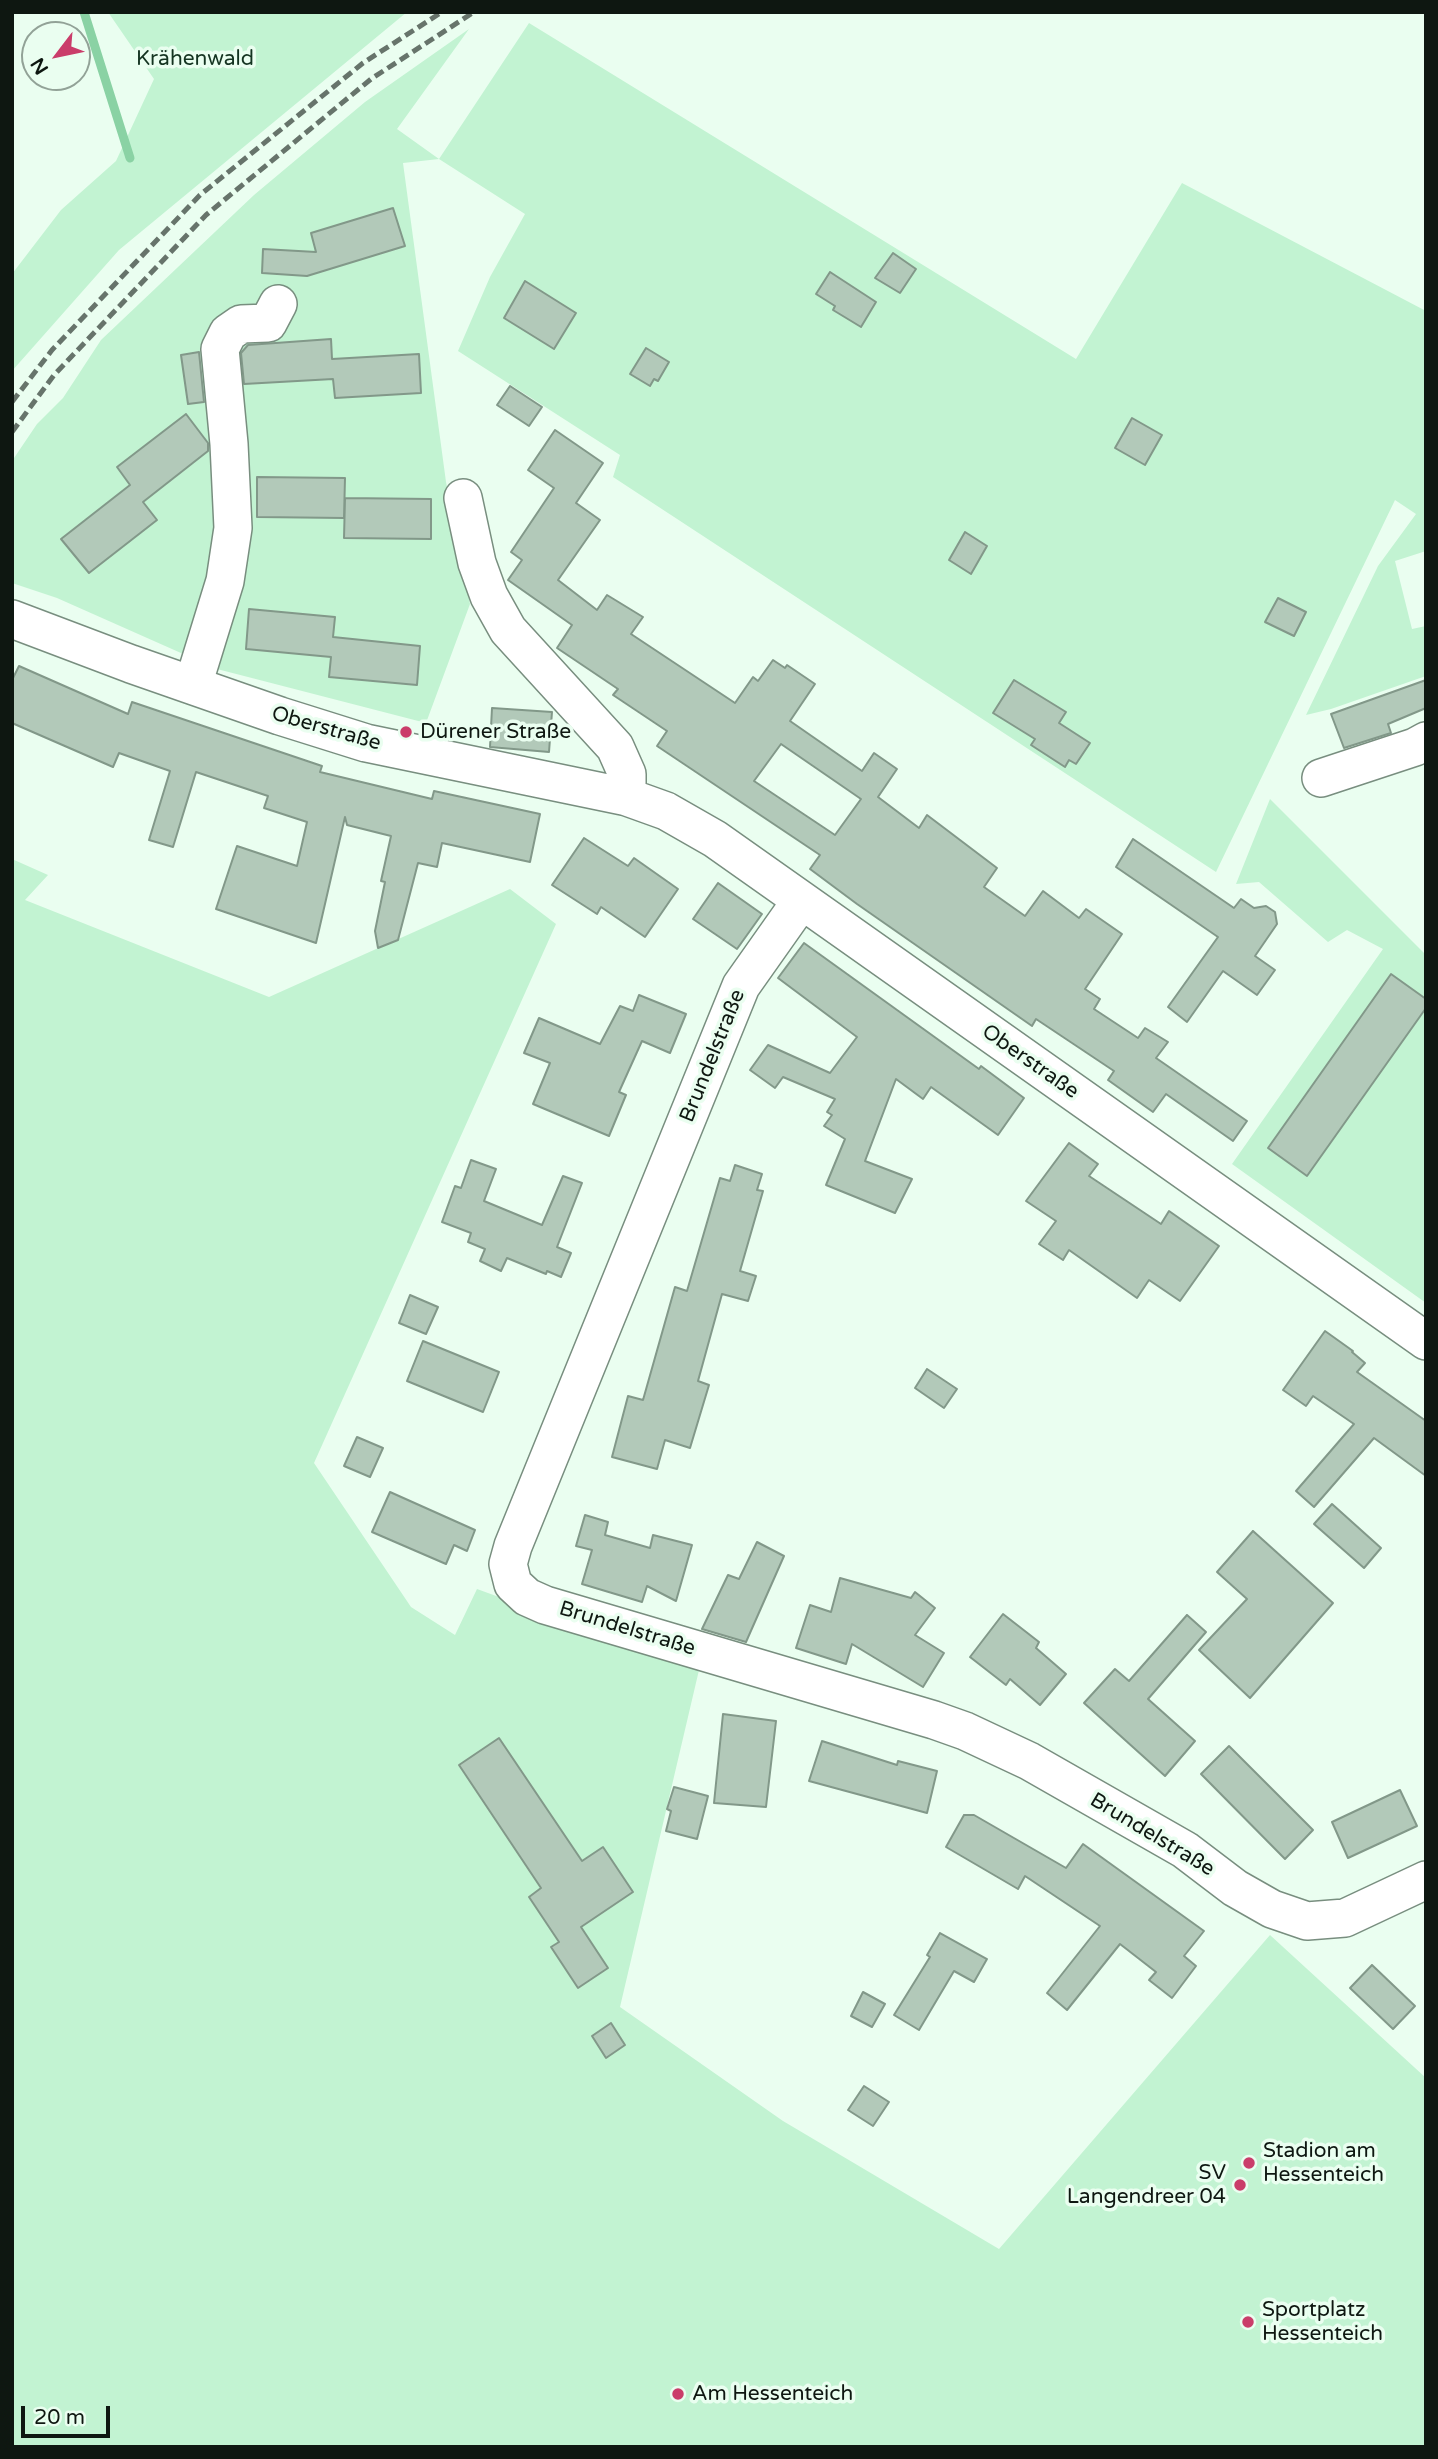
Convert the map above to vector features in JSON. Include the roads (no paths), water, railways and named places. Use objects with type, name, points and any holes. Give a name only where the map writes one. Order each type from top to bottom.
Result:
[{"type":"street","points":[[193,685],[225,581],[233,528],[230,455],[219,349],[228,333],[241,324],[268,323],[278,304]]},
{"type":"street","points":[[463,498],[477,563],[495,607],[508,630],[615,747],[626,774],[627,797]]},
{"type":"street","name":"Oberstraße","points":[[12,619],[269,713],[366,743],[627,797],[688,822],[1426,1341]]},
{"type":"street","points":[[1321,778],[1426,741]]},
{"type":"street","name":"Brundelstraße","points":[[800,901],[741,986],[513,1546],[508,1564],[513,1584],[527,1597],[545,1605],[965,1731],[1029,1761],[1185,1850],[1235,1888],[1272,1909],[1307,1921],[1345,1918],[1426,1880]]},
{"type":"waterway","points":[[84,12],[130,158]]},
{"type":"railway","points":[[12,402],[52,350],[200,195],[363,63],[442,12]]},
{"type":"railway","points":[[12,432],[54,375],[206,215],[371,79],[474,12]]},
{"type":"place","name":"Dürener Straße","points":[[406,732]]},
{"type":"place","name":"Stadion am Hessenteich","points":[[1249,2163]]},
{"type":"place","name":"SV Langendreer 04","points":[[1240,2185]]},
{"type":"place","name":"Sportplatz Hessenteich","points":[[1248,2322]]},
{"type":"place","name":"Am Hessenteich","points":[[678,2394]]},
{"type":"park label","name":"Krähenwald","points":[[195,59]]}]
